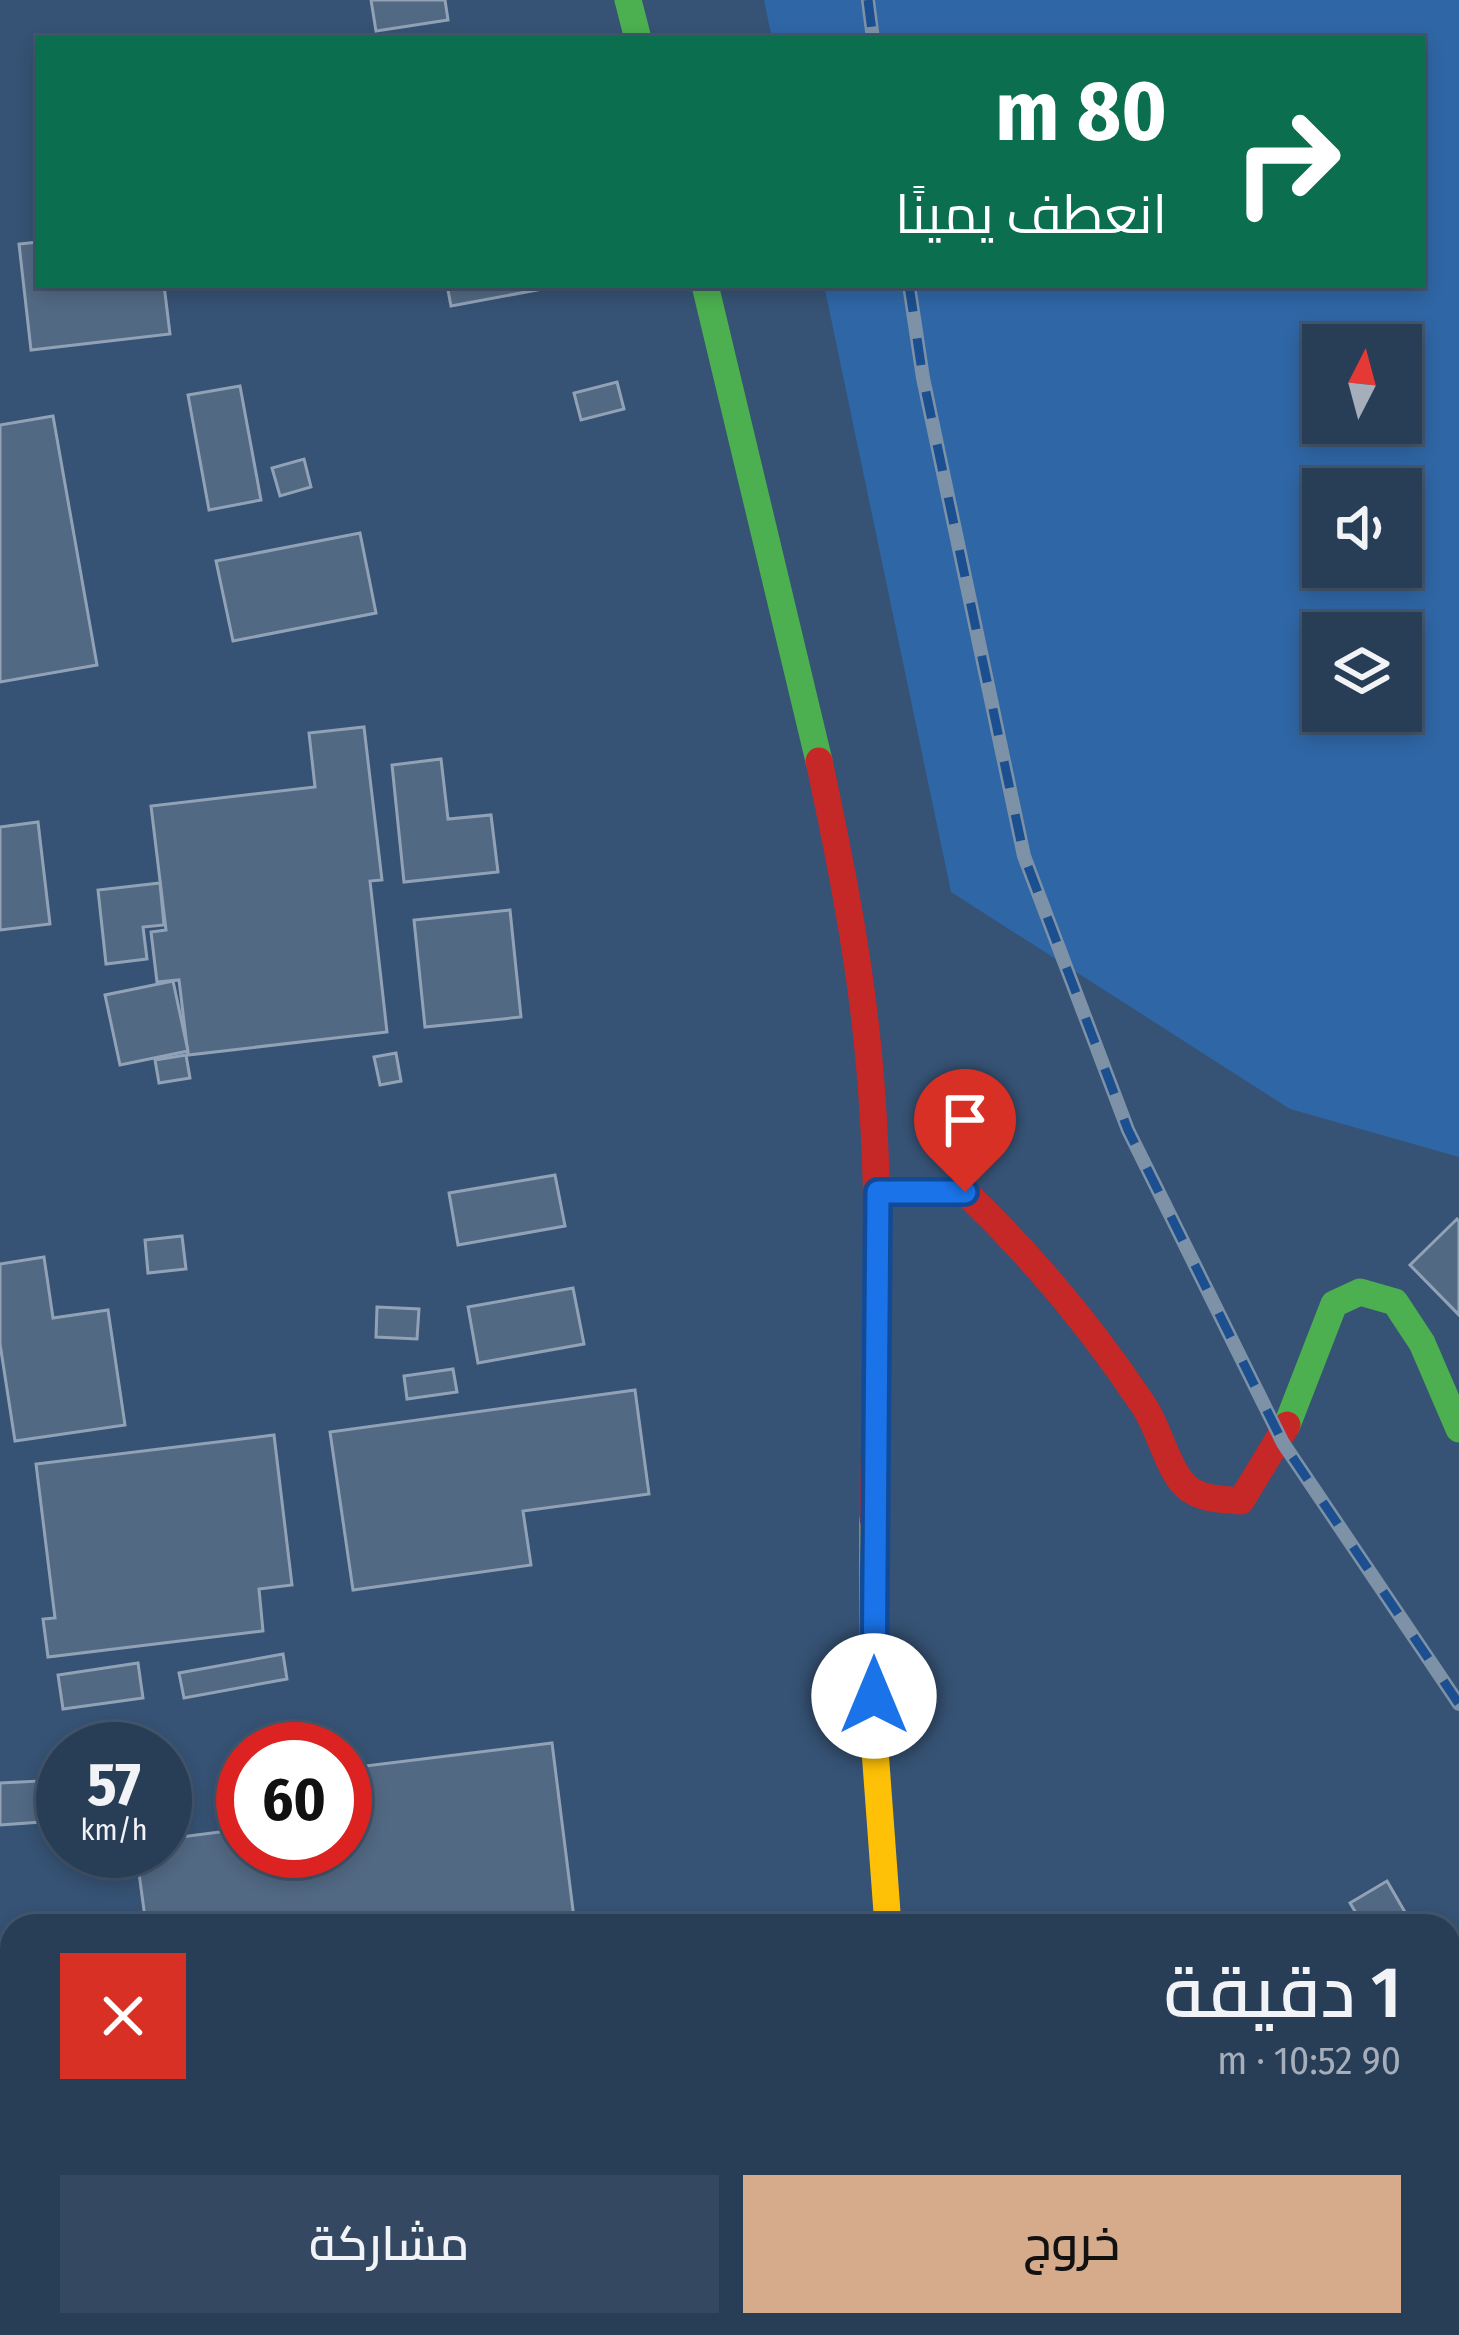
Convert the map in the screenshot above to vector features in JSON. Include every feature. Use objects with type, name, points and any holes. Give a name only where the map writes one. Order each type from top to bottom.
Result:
[{"type":"main road","points":[[628,0],[637,36]]},
{"type":"main road","points":[[706,288],[752,462],[850,897],[873,1103],[878,1192],[874,1696],[879,1862],[886,1914]]},
{"type":"main road","points":[[878,1192],[965,1192],[1014,1239],[1102,1343],[1157,1427],[1182,1484],[1203,1497],[1241,1501],[1262,1476],[1283,1442],[1334,1304],[1360,1292],[1395,1302],[1422,1343],[1459,1429]]},
{"type":"shaded area","points":[[764,0],[1459,0],[1459,1157],[1290,1109],[951,892],[825,288],[1425,288],[1425,36],[771,36]]},
{"type":"building","points":[[371,0],[445,0],[448,20],[376,31]]},
{"type":"building","points":[[36,242],[36,288],[164,288],[170,334],[31,350],[19,244]]},
{"type":"building","points":[[448,288],[537,290],[451,306]]},
{"type":"building","points":[[617,382],[624,409],[581,420],[574,393]]},
{"type":"building","points":[[240,386],[261,500],[209,510],[188,395]]},
{"type":"building","points":[[53,416],[97,665],[0,682],[0,425]]},
{"type":"building","points":[[304,459],[311,487],[280,496],[272,468]]},
{"type":"building","points":[[360,533],[376,613],[233,641],[216,561]]},
{"type":"building","points":[[364,727],[382,880],[370,881],[387,1032],[188,1055],[179,980],[157,982],[151,932],[166,930],[151,806],[315,787],[309,733]]},
{"type":"building","points":[[441,759],[448,819],[491,815],[498,872],[404,882],[392,765]]},
{"type":"building","points":[[38,822],[50,924],[0,930],[0,827]]},
{"type":"building","points":[[160,883],[164,925],[143,927],[147,959],[106,964],[98,890]]},
{"type":"building","points":[[510,910],[521,1017],[425,1027],[414,920]]},
{"type":"building","points":[[173,981],[188,1051],[120,1065],[105,995]]},
{"type":"building","points":[[396,1053],[401,1081],[380,1085],[374,1057]]},
{"type":"building","points":[[186,1055],[190,1078],[159,1083],[155,1060]]},
{"type":"building","points":[[555,1175],[565,1226],[458,1245],[449,1193]]},
{"type":"building","points":[[1457,1219],[1459,1222],[1459,1315],[1410,1265]]},
{"type":"building","points":[[182,1236],[186,1269],[148,1273],[145,1240]]},
{"type":"building","points":[[44,1257],[53,1318],[108,1310],[125,1425],[15,1441],[0,1344],[0,1264]]},
{"type":"building","points":[[573,1288],[584,1344],[478,1363],[468,1307]]},
{"type":"building","points":[[377,1307],[419,1309],[417,1339],[376,1337]]},
{"type":"building","points":[[453,1369],[457,1392],[407,1399],[404,1376]]},
{"type":"building","points":[[635,1390],[649,1494],[523,1511],[531,1565],[353,1590],[330,1432]]},
{"type":"building","points":[[274,1435],[292,1585],[259,1589],[263,1631],[48,1657],[43,1619],[55,1618],[36,1464]]},
{"type":"building","points":[[283,1654],[287,1679],[184,1698],[179,1673]]},
{"type":"building","points":[[138,1663],[143,1698],[63,1709],[58,1675]]},
{"type":"building","points":[[552,1743],[573,1914],[145,1914],[140,1878],[192,1878],[192,1836],[216,1832],[216,1878],[372,1878],[372,1765]]},
{"type":"building","points":[[36,1781],[36,1822],[0,1825],[0,1783]]},
{"type":"building","points":[[1387,1881],[1406,1914],[1357,1914],[1350,1903]]},
{"type":"railway","points":[[868,0],[873,36]]},
{"type":"railway","points":[[909,288],[923,378],[1024,856],[1128,1130],[1283,1443],[1459,1704]]},
{"type":"traffic: fast","points":[[628,0],[637,36]]},
{"type":"traffic: fast","points":[[706,288],[819,761]]},
{"type":"traffic: fast","points":[[1287,1425],[1334,1304],[1360,1292],[1395,1302],[1422,1343],[1459,1429]]},
{"type":"traffic: slow","points":[[873,1519],[873,1723],[887,1914]]},
{"type":"traffic: jam","points":[[819,761],[855,947],[873,1117],[877,1289],[873,1519]]},
{"type":"traffic: jam","points":[[877,1192],[965,1192],[1038,1268],[1104,1349],[1149,1415],[1175,1473],[1193,1492],[1241,1501],[1287,1425]]},
{"type":"route","points":[[874,1696],[878,1192],[965,1192]]}]
